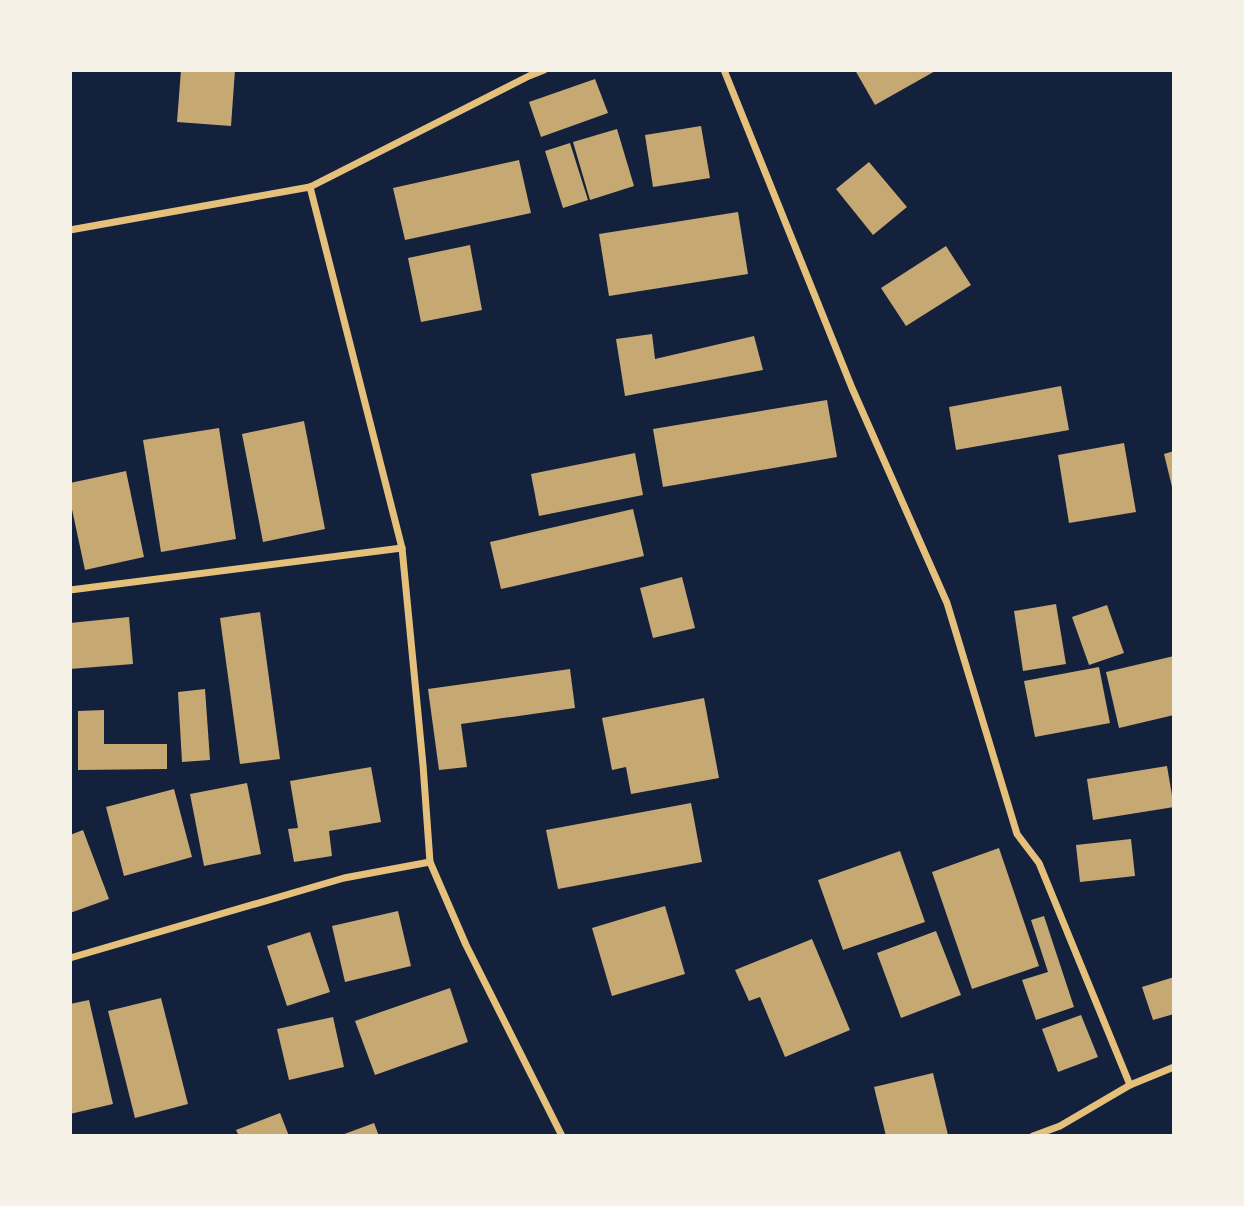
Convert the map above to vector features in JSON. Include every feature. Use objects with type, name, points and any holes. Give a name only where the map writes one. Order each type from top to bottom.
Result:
[{"type":"street","points":[[70,230],[310,187],[528,73],[544,70]]},
{"type":"street","points":[[724,70],[852,388],[947,603],[1017,834],[1039,863],[1130,1084]]},
{"type":"street","points":[[310,187],[402,548],[423,765],[429,862],[466,945],[562,1136]]},
{"type":"street","points":[[70,590],[402,548]]},
{"type":"street","points":[[70,958],[344,877],[429,862]]},
{"type":"street","points":[[1033,1136],[1060,1126],[1130,1084],[1174,1067]]},
{"type":"building","points":[[181,70],[235,70],[231,126],[177,122]]},
{"type":"building","points":[[855,70],[937,70],[875,105]]},
{"type":"building","points":[[595,79],[608,113],[541,137],[529,102]]},
{"type":"building","points":[[701,126],[710,178],[653,187],[645,135]]},
{"type":"building","points":[[617,129],[634,186],[590,200],[573,142]]},
{"type":"building","points":[[570,143],[588,200],[563,208],[545,151]]},
{"type":"building","points":[[519,160],[531,213],[405,240],[393,188]]},
{"type":"building","points":[[869,162],[907,207],[873,235],[836,189]]},
{"type":"building","points":[[738,212],[748,274],[609,296],[599,234]]},
{"type":"building","points":[[470,245],[482,310],[421,322],[408,258]]},
{"type":"building","points":[[946,246],[971,285],[906,326],[881,288]]},
{"type":"building","points":[[652,334],[655,359],[754,336],[763,370],[625,396],[616,339]]},
{"type":"building","points":[[1061,386],[1069,430],[956,450],[949,407]]},
{"type":"building","points":[[827,400],[837,457],[663,487],[653,429]]},
{"type":"building","points":[[304,421],[325,529],[263,542],[242,434]]},
{"type":"building","points":[[219,428],[236,539],[161,552],[143,440]]},
{"type":"building","points":[[1124,443],[1136,512],[1069,523],[1058,455]]},
{"type":"building","points":[[1174,451],[1174,491],[1173,491],[1164,454]]},
{"type":"building","points":[[635,453],[643,495],[539,516],[531,474]]},
{"type":"building","points":[[126,471],[144,557],[85,570],[70,500],[70,483]]},
{"type":"building","points":[[633,509],[644,556],[501,589],[490,542]]},
{"type":"building","points":[[682,577],[695,628],[653,638],[640,588]]},
{"type":"building","points":[[1056,604],[1066,664],[1023,671],[1014,611]]},
{"type":"building","points":[[1107,605],[1124,653],[1089,665],[1072,617]]},
{"type":"building","points":[[260,612],[280,759],[240,764],[220,618]]},
{"type":"building","points":[[129,617],[133,664],[70,669],[70,623]]},
{"type":"building","points":[[1174,656],[1174,715],[1119,728],[1106,672]]},
{"type":"building","points":[[1099,667],[1110,723],[1035,737],[1024,681]]},
{"type":"building","points":[[570,669],[575,708],[461,724],[467,767],[439,770],[428,689]]},
{"type":"building","points":[[205,689],[210,760],[182,762],[178,692]]},
{"type":"building","points":[[704,698],[719,778],[631,794],[626,767],[612,770],[602,718]]},
{"type":"building","points":[[104,710],[104,744],[167,744],[167,769],[78,770],[78,711]]},
{"type":"building","points":[[1167,766],[1174,807],[1093,820],[1087,779]]},
{"type":"building","points":[[371,767],[381,822],[329,831],[332,856],[294,862],[288,829],[298,828],[290,781]]},
{"type":"building","points":[[247,783],[261,854],[204,866],[190,794]]},
{"type":"building","points":[[174,789],[192,857],[124,876],[106,807]]},
{"type":"building","points":[[691,803],[702,862],[558,889],[546,830]]},
{"type":"building","points":[[83,830],[109,899],[70,913],[70,835]]},
{"type":"building","points":[[1131,839],[1135,876],[1080,882],[1076,845]]},
{"type":"building","points":[[999,848],[1039,966],[972,989],[932,872]]},
{"type":"building","points":[[900,851],[925,922],[843,950],[818,880]]},
{"type":"building","points":[[665,906],[685,974],[612,996],[592,928]]},
{"type":"building","points":[[398,911],[411,966],[345,982],[332,926]]},
{"type":"building","points":[[1044,916],[1074,1007],[1036,1020],[1022,980],[1048,972],[1031,920]]},
{"type":"building","points":[[936,931],[961,995],[901,1018],[877,953]]},
{"type":"building","points":[[310,932],[330,992],[287,1006],[267,946]]},
{"type":"building","points":[[812,939],[850,1030],[785,1057],[760,997],[749,1001],[735,970]]},
{"type":"building","points":[[1174,977],[1174,1014],[1153,1020],[1142,987]]},
{"type":"building","points":[[450,988],[468,1042],[375,1075],[355,1021]]},
{"type":"building","points":[[161,998],[188,1104],[135,1118],[108,1011]]},
{"type":"building","points":[[89,1000],[113,1104],[70,1114],[70,1004]]},
{"type":"building","points":[[1081,1015],[1098,1057],[1058,1072],[1042,1029]]},
{"type":"building","points":[[333,1017],[344,1067],[289,1080],[277,1029]]},
{"type":"building","points":[[933,1073],[948,1135],[886,1136],[874,1087]]},
{"type":"building","points":[[280,1113],[289,1136],[239,1136],[236,1130]]},
{"type":"building","points":[[374,1123],[379,1136],[339,1136]]}]
